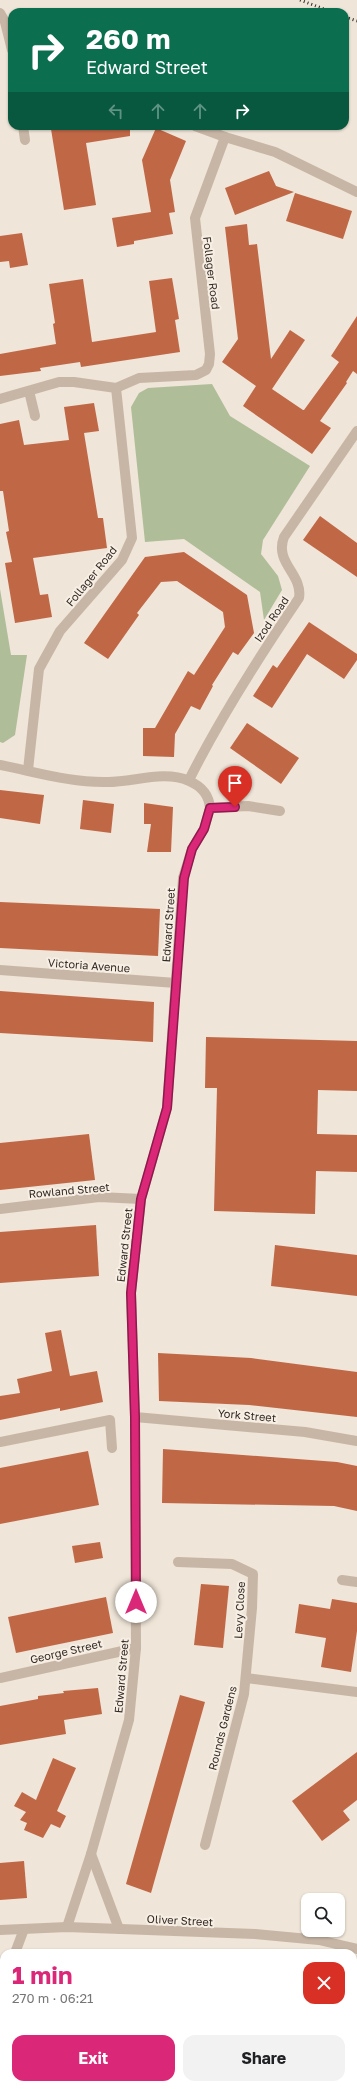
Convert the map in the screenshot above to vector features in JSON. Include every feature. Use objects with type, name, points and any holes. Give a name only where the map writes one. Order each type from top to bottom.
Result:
[{"type":"street","points":[[0,13],[5,22],[8,34]]},
{"type":"street","points":[[24,130],[25,140]]},
{"type":"street","points":[[206,130],[275,152],[357,192]]},
{"type":"street","name":"Follager Road","points":[[28,770],[39,669],[60,632],[122,560],[132,538],[116,388],[139,378],[196,374],[206,370],[209,364],[210,354],[195,218],[225,137]]},
{"type":"street","points":[[0,399],[59,382],[74,382],[116,388]]},
{"type":"street","points":[[29,391],[35,416]]},
{"type":"street","name":"Izod Road","points":[[189,780],[208,741],[247,676],[299,598],[301,589],[282,554],[280,547],[284,537],[357,431]]},
{"type":"street","points":[[0,766],[28,770],[72,781],[109,782],[153,777],[174,777],[189,780],[204,791],[210,802],[210,808],[248,806],[280,811]]},
{"type":"street","name":"Edward Street","points":[[67,1926],[91,1854],[129,1720],[136,1648],[135,1417],[131,1293],[141,1199],[167,1108],[184,878],[192,849],[204,829],[210,808]]},
{"type":"street","name":"Victoria Avenue","points":[[0,970],[176,983]]},
{"type":"street","name":"Rowland Street","points":[[0,1209],[99,1197],[141,1199]]},
{"type":"street","name":"York Street","points":[[135,1417],[305,1432],[357,1441]]},
{"type":"street","points":[[0,1442],[110,1420],[112,1448]]},
{"type":"street","name":"Levy Close","points":[[178,1562],[232,1564],[253,1574],[246,1678]]},
{"type":"street","points":[[342,1580],[357,1582]]},
{"type":"street","name":"George Street","points":[[0,1678],[136,1648]]},
{"type":"street","name":"Rounds Gardens","points":[[204,1845],[244,1694],[246,1678],[357,1692]]},
{"type":"street","points":[[91,1854],[119,1928]]},
{"type":"street","name":"Oliver Street","points":[[0,1930],[67,1926],[255,1934],[319,1940],[353,1949]]},
{"type":"street","points":[[16,1949],[24,1929]]},
{"type":"green space","points":[[212,384],[230,416],[310,466],[263,540],[261,554],[278,576],[282,590],[264,620],[260,592],[184,539],[145,542],[131,407],[139,393],[148,388]]},
{"type":"green space","points":[[0,589],[11,655],[27,655],[15,735],[3,743],[0,742]]},
{"type":"building","points":[[51,130],[130,130],[130,136],[86,143],[96,205],[64,210]]},
{"type":"building","points":[[155,130],[161,130],[186,141],[170,180],[175,212],[169,213],[173,234],[134,241],[134,244],[117,247],[112,218],[151,212],[142,160]]},
{"type":"building","points":[[269,171],[276,186],[294,192],[235,215],[225,188]]},
{"type":"building","points":[[295,193],[352,211],[343,239],[286,221]]},
{"type":"building","points":[[247,224],[249,245],[257,244],[271,359],[290,330],[305,340],[272,389],[304,410],[339,362],[331,356],[357,316],[357,374],[353,371],[346,382],[347,383],[320,421],[331,428],[312,454],[243,406],[256,386],[222,362],[238,339],[225,227]]},
{"type":"building","points":[[22,233],[28,265],[10,268],[9,261],[0,262],[0,236]]},
{"type":"building","points":[[172,278],[179,319],[175,320],[180,352],[81,367],[80,362],[40,368],[41,371],[0,376],[0,354],[56,344],[53,324],[55,323],[49,284],[83,279],[92,342],[156,332],[149,281]]},
{"type":"building","points":[[94,403],[99,431],[84,433],[98,518],[103,518],[107,548],[33,558],[40,595],[48,594],[52,617],[15,623],[5,563],[12,562],[6,532],[9,531],[3,491],[0,491],[0,424],[19,420],[24,445],[69,440],[64,407]]},
{"type":"building","points":[[320,516],[357,543],[357,577],[303,540]]},
{"type":"building","points":[[184,552],[247,595],[254,633],[238,655],[233,652],[212,685],[213,686],[200,710],[191,706],[175,734],[174,757],[143,756],[143,728],[155,728],[188,671],[194,675],[225,627],[223,612],[177,581],[161,582],[137,613],[139,615],[108,659],[84,643],[145,557]]},
{"type":"building","points":[[309,622],[357,654],[357,660],[344,679],[307,654],[272,708],[253,696],[273,665],[277,668]]},
{"type":"building","points":[[247,723],[299,758],[281,784],[230,748]]},
{"type":"building","points":[[0,790],[44,795],[40,824],[0,818]]},
{"type":"building","points":[[83,800],[114,804],[111,833],[80,829]]},
{"type":"building","points":[[144,803],[173,807],[171,852],[147,852],[151,824],[144,824]]},
{"type":"building","points":[[0,902],[160,909],[158,956],[0,948]]},
{"type":"building","points":[[0,991],[154,1002],[153,1042],[0,1033]]},
{"type":"building","points":[[206,1037],[357,1041],[357,1091],[318,1090],[317,1134],[357,1135],[357,1172],[316,1171],[315,1214],[214,1211],[217,1088],[205,1088]]},
{"type":"building","points":[[89,1134],[95,1180],[0,1190],[0,1143]]},
{"type":"building","points":[[96,1225],[99,1276],[0,1283],[0,1232]]},
{"type":"building","points":[[275,1245],[357,1255],[357,1296],[271,1286]]},
{"type":"building","points":[[61,1330],[70,1376],[97,1371],[103,1402],[60,1411],[60,1408],[0,1420],[0,1396],[20,1393],[17,1379],[52,1371],[45,1333]]},
{"type":"building","points":[[158,1353],[251,1358],[357,1372],[357,1417],[249,1405],[159,1401]]},
{"type":"building","points":[[163,1449],[337,1462],[357,1466],[357,1511],[334,1506],[162,1503]]},
{"type":"building","points":[[88,1451],[99,1505],[0,1524],[0,1468]]},
{"type":"building","points":[[100,1542],[103,1558],[75,1563],[72,1546]]},
{"type":"building","points":[[201,1584],[229,1586],[223,1648],[194,1645]]},
{"type":"building","points":[[106,1597],[113,1633],[16,1653],[8,1617]]},
{"type":"building","points":[[332,1599],[357,1603],[357,1631],[351,1672],[321,1667],[326,1638],[295,1633],[299,1604],[330,1609]]},
{"type":"building","points":[[98,1688],[102,1714],[64,1720],[66,1734],[0,1745],[0,1706],[38,1699],[38,1696],[64,1693],[63,1691]]},
{"type":"building","points":[[180,1695],[205,1702],[151,1893],[126,1884]]},
{"type":"building","points":[[357,1752],[357,1800],[343,1811],[350,1820],[322,1841],[292,1801]]},
{"type":"building","points":[[53,1758],[76,1768],[57,1811],[66,1816],[60,1828],[51,1824],[43,1838],[24,1830],[27,1823],[20,1820],[26,1812],[14,1806],[22,1792],[36,1800]]},
{"type":"building","points":[[24,1861],[27,1898],[0,1900],[0,1863]]},
{"type":"railway","points":[[300,0],[321,8]]},
{"type":"railway","points":[[349,18],[357,21]]},
{"type":"route","points":[[136,1602],[135,1417],[131,1293],[141,1199],[167,1108],[184,878],[192,849],[204,829],[209,817],[210,808],[235,807]]}]
